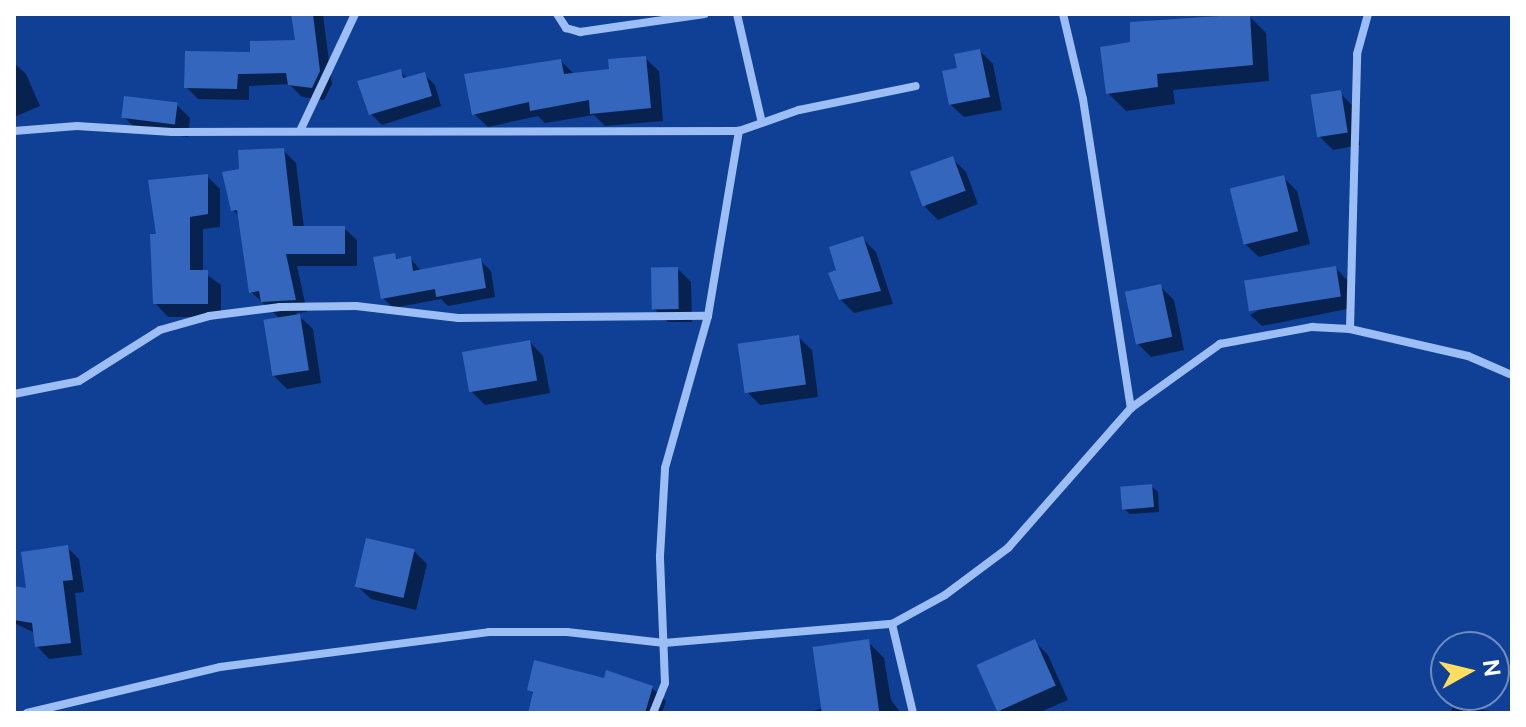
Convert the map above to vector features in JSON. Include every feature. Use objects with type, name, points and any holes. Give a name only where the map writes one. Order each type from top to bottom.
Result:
[{"type":"street","points":[[300,131],[355,14]]},
{"type":"street","points":[[557,14],[566,28],[580,32],[705,14]]},
{"type":"street","points":[[737,14],[761,119]]},
{"type":"street","points":[[1063,14],[1083,99],[1131,408]]},
{"type":"street","points":[[1350,329],[1357,54],[1368,14]]},
{"type":"street","points":[[14,131],[77,126],[300,131],[739,131],[761,119],[916,86]]},
{"type":"street","points":[[653,713],[665,683],[660,556],[665,468],[708,316],[739,131]]},
{"type":"street","points":[[14,394],[79,381],[160,330],[209,316],[280,307],[356,306],[458,318],[708,316]]},
{"type":"street","points":[[27,713],[220,667],[489,632],[567,632],[664,643],[892,624],[945,595],[1008,548],[1131,408],[1220,344],[1252,334],[1312,327],[1350,329],[1468,356],[1512,375]]},
{"type":"street","points":[[892,624],[913,713]]},
{"type":"building","points":[[291,14],[313,14],[320,71],[312,88],[288,85],[286,73],[238,74],[237,89],[184,88],[185,51],[250,52],[250,41],[295,40]]},
{"type":"building","points":[[1250,14],[1253,65],[1157,74],[1158,87],[1106,94],[1100,47],[1130,42],[1130,22]]},
{"type":"building","points":[[980,49],[990,97],[949,105],[942,71],[957,68],[954,54]]},
{"type":"building","points":[[646,56],[651,108],[590,114],[589,100],[530,111],[529,102],[472,115],[464,74],[561,59],[564,74],[609,69],[608,59]]},
{"type":"building","points":[[401,69],[403,78],[425,72],[432,96],[369,115],[357,81]]},
{"type":"building","points":[[1341,90],[1348,132],[1317,137],[1310,95]]},
{"type":"building","points":[[124,96],[178,103],[175,124],[121,118]]},
{"type":"building","points":[[284,148],[293,226],[345,226],[345,254],[286,254],[296,300],[261,302],[259,291],[249,293],[237,210],[231,211],[222,172],[239,169],[238,150]]},
{"type":"building","points":[[953,156],[966,191],[922,207],[910,172]]},
{"type":"building","points":[[208,174],[208,214],[190,217],[190,270],[208,270],[208,304],[153,304],[150,234],[156,234],[148,180]]},
{"type":"building","points":[[1284,175],[1298,231],[1244,245],[1230,189]]},
{"type":"building","points":[[863,236],[881,291],[839,300],[828,273],[836,270],[829,247]]},
{"type":"building","points":[[395,253],[396,259],[411,256],[413,271],[481,258],[486,288],[436,297],[435,289],[381,299],[373,257]]},
{"type":"building","points":[[1336,266],[1341,297],[1249,311],[1244,281]]},
{"type":"building","points":[[651,267],[678,267],[679,309],[652,309]]},
{"type":"building","points":[[1161,284],[1172,337],[1136,345],[1125,292]]},
{"type":"building","points":[[300,314],[309,370],[272,376],[263,320]]},
{"type":"building","points":[[799,335],[806,385],[745,393],[738,344]]},
{"type":"building","points":[[530,340],[537,380],[469,392],[462,352]]},
{"type":"building","points":[[1152,484],[1154,507],[1122,510],[1120,487]]},
{"type":"building","points":[[366,538],[415,549],[403,598],[355,587]]},
{"type":"building","points":[[68,545],[73,580],[63,581],[71,643],[35,647],[32,623],[14,620],[14,586],[26,588],[21,552]]},
{"type":"building","points":[[869,639],[879,713],[822,713],[813,647]]},
{"type":"building","points":[[1035,639],[1056,686],[997,712],[977,665]]},
{"type":"building","points":[[534,660],[604,678],[606,670],[653,686],[645,713],[528,713],[533,692],[527,690]]}]
